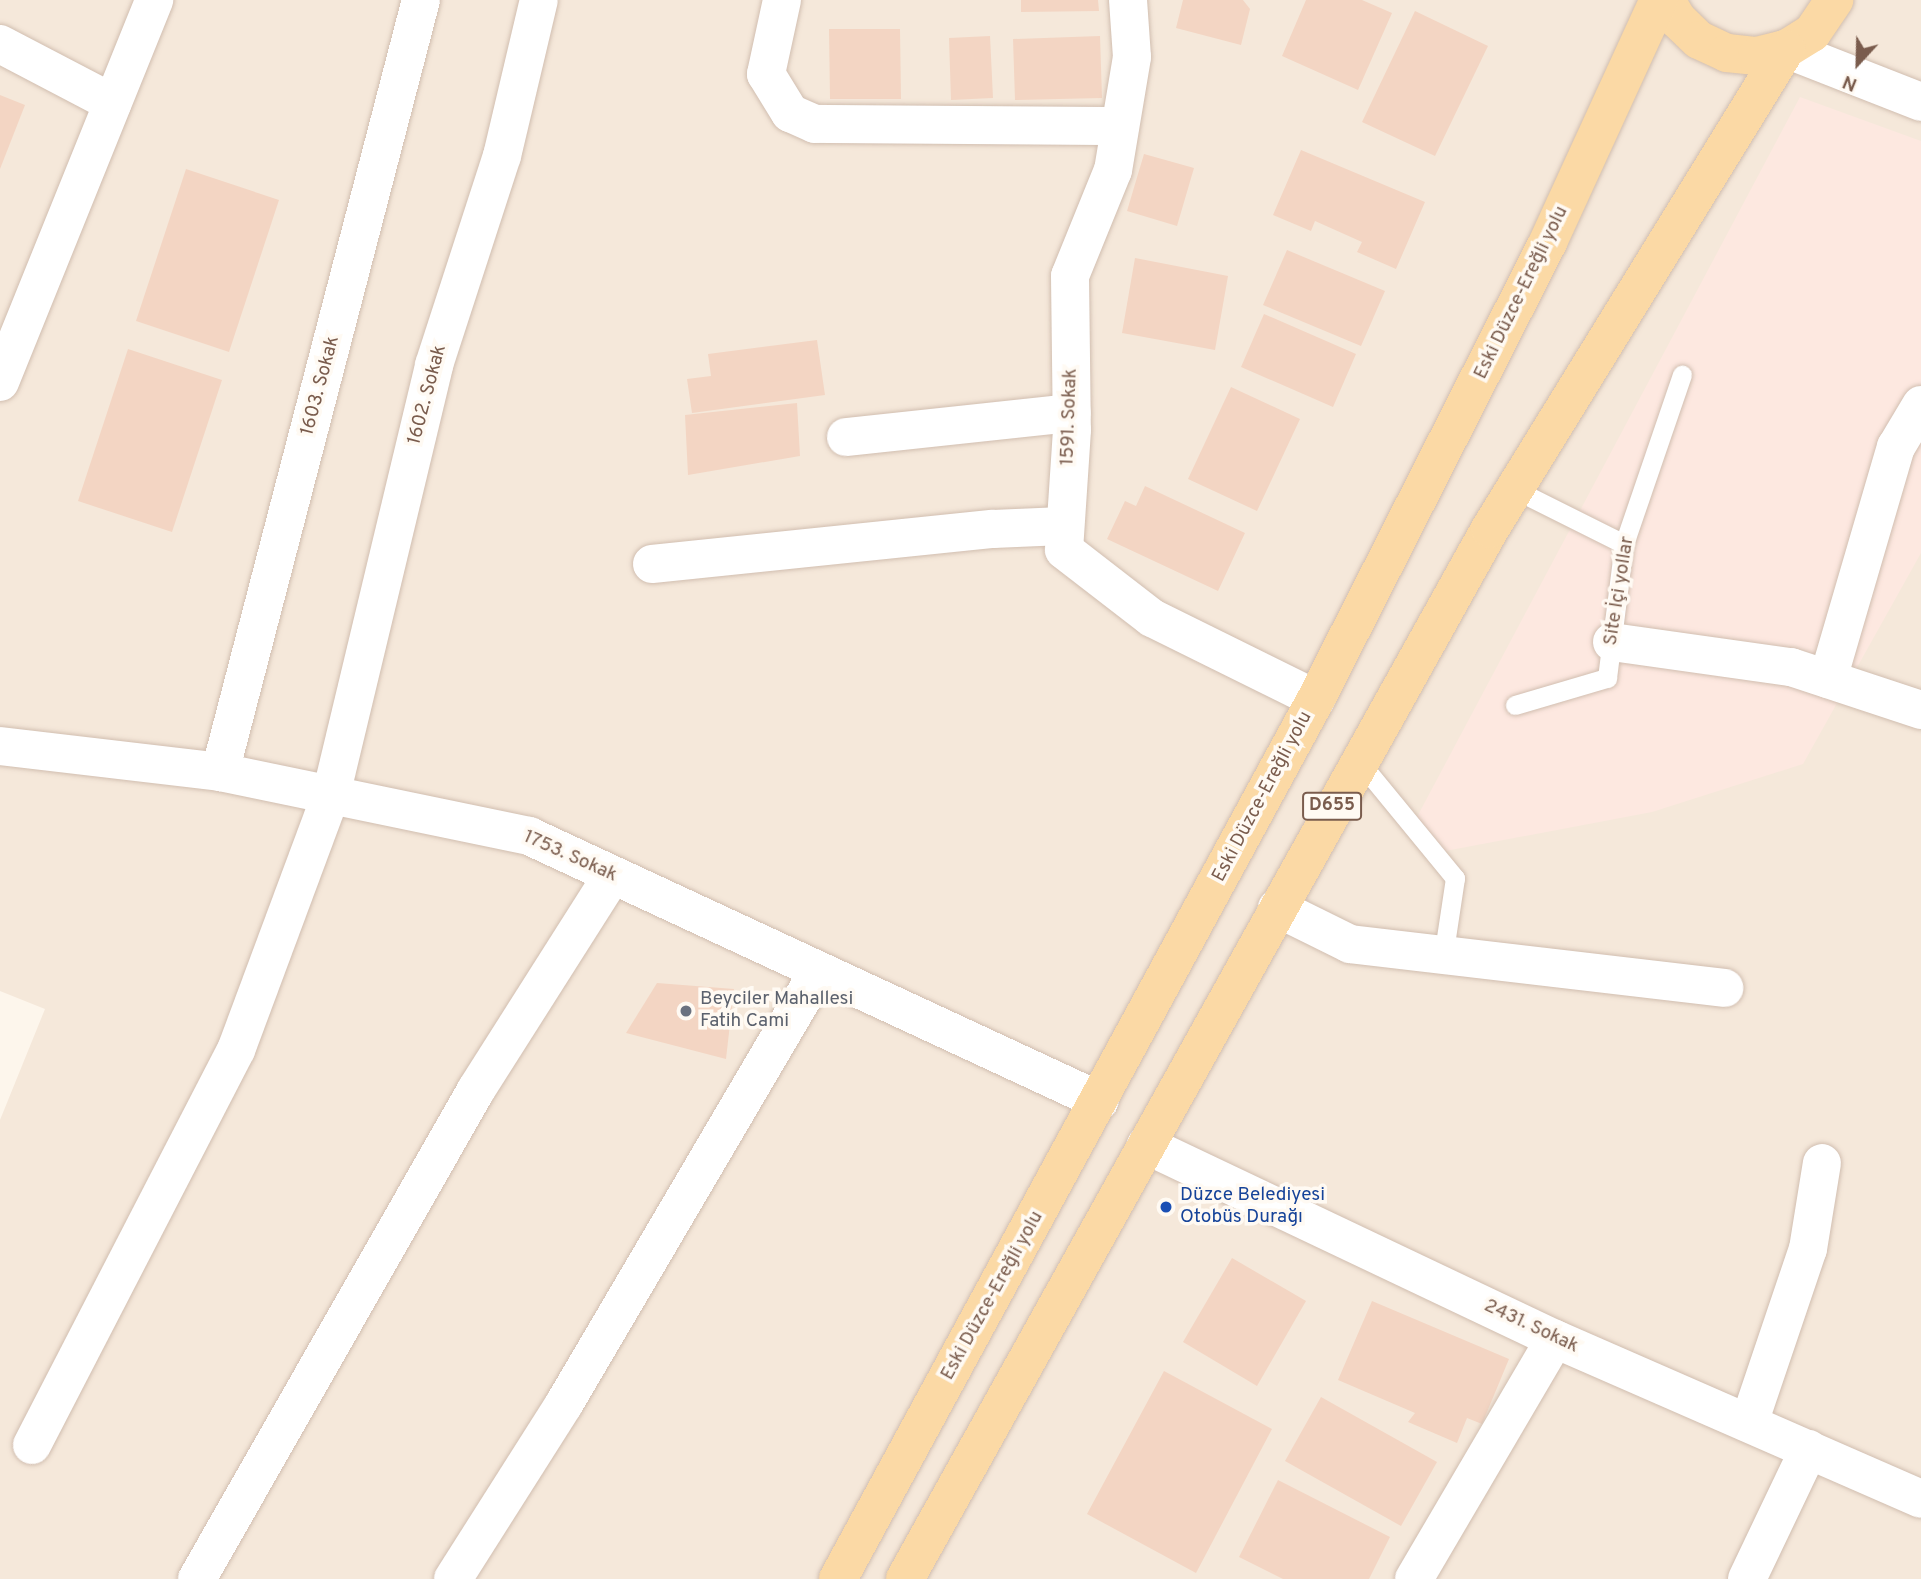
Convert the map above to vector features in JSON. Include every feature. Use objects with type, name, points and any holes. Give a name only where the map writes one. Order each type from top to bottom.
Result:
[{"type":"main road","name":"Eski Düzce-Ereğli yolu","points":[[838,1579],[1316,699],[1548,242],[1659,0]]},
{"type":"main road","points":[[1667,0],[1676,19],[1699,40],[1727,53],[1757,56],[1786,49],[1812,33],[1834,0]]},
{"type":"main road","name":"D655","points":[[911,1577],[1358,760],[1514,489],[1786,49]]},
{"type":"street","points":[[0,382],[154,0]]},
{"type":"street","name":"1603. Sokak","points":[[220,772],[421,0]]},
{"type":"street","name":"1602. Sokak","points":[[32,1445],[236,1050],[331,795],[435,365],[502,156],[539,0]]},
{"type":"street","points":[[782,0],[766,74],[790,113],[815,124],[1120,126]]},
{"type":"street","name":"1591. Sokak","points":[[1128,0],[1132,57],[1113,170],[1070,276],[1072,413],[1063,526],[1064,550],[1152,618],[1316,699]]},
{"type":"street","points":[[0,44],[113,103]]},
{"type":"street","points":[[1786,49],[1921,102]]},
{"type":"street","points":[[1828,680],[1896,447],[1921,405]]},
{"type":"street","points":[[846,438],[1072,413]]},
{"type":"street","points":[[652,564],[993,529],[1063,526]]},
{"type":"street","points":[[1612,642],[1791,667],[1921,710]]},
{"type":"street","name":"1753. Sokak","points":[[0,746],[220,772],[528,836],[1100,1101]]},
{"type":"street","points":[[197,1579],[476,1090],[612,876]]},
{"type":"street","points":[[1277,908],[1350,944],[1724,988]]},
{"type":"street","points":[[453,1579],[564,1404],[818,972]]},
{"type":"street","name":"2431. Sokak","points":[[1146,1144],[1555,1339],[1921,1499]]},
{"type":"street","points":[[1748,1423],[1808,1249],[1822,1163]]},
{"type":"street","points":[[1414,1579],[1555,1339]]},
{"type":"street","points":[[1747,1579],[1809,1449]]},
{"type":"lane","name":"Site İçi yollar","points":[[1515,705],[1607,678],[1624,544],[1682,375]]},
{"type":"lane","points":[[1514,489],[1624,544]]},
{"type":"lane","points":[[1358,760],[1455,878],[1443,957]]},
{"type":"shaded area","points":[[0,0],[1921,0],[1921,1579],[0,1579],[0,1120],[45,1009],[0,991]]},
{"type":"shaded area","points":[[1800,97],[1921,141],[1921,553],[1803,764],[1652,812],[1440,852],[1409,832]]},
{"type":"building","points":[[1021,0],[1098,0],[1099,11],[1021,12]]},
{"type":"building","points":[[1183,0],[1243,0],[1250,9],[1241,45],[1176,28]]},
{"type":"building","points":[[1306,0],[1362,0],[1392,13],[1358,90],[1282,56]]},
{"type":"building","points":[[1415,11],[1488,46],[1435,156],[1362,122]]},
{"type":"building","points":[[829,29],[900,29],[901,99],[830,99]]},
{"type":"building","points":[[990,36],[993,98],[951,100],[949,38]]},
{"type":"building","points":[[1100,36],[1102,98],[1015,100],[1013,39]]},
{"type":"building","points":[[0,95],[25,105],[0,169]]},
{"type":"building","points":[[1301,150],[1425,202],[1396,269],[1357,252],[1362,242],[1315,221],[1311,231],[1273,215]]},
{"type":"building","points":[[1144,154],[1194,168],[1177,226],[1127,211]]},
{"type":"building","points":[[186,169],[279,200],[229,352],[136,321]]},
{"type":"building","points":[[1287,250],[1385,291],[1361,346],[1263,305]]},
{"type":"building","points":[[1135,258],[1228,276],[1215,350],[1122,333]]},
{"type":"building","points":[[1264,314],[1356,354],[1333,407],[1241,367]]},
{"type":"building","points":[[817,340],[825,395],[692,413],[687,379],[711,376],[708,354]]},
{"type":"building","points":[[128,349],[222,380],[172,532],[78,501]]},
{"type":"building","points":[[1231,387],[1300,419],[1257,511],[1188,479]]},
{"type":"building","points":[[797,403],[800,456],[688,475],[685,415]]},
{"type":"building","points":[[1145,486],[1245,533],[1218,591],[1107,539],[1125,501],[1136,506]]},
{"type":"building","name":"Beyciler Mahallesi Fatih Cami","points":[[657,983],[734,989],[726,1059],[626,1033]]},
{"type":"building","points":[[1232,1258],[1306,1301],[1257,1386],[1183,1342]]},
{"type":"building","points":[[1372,1301],[1509,1359],[1482,1424],[1467,1418],[1457,1443],[1408,1422],[1415,1413],[1338,1380]]},
{"type":"building","points":[[1164,1371],[1272,1429],[1196,1573],[1087,1514]]},
{"type":"building","points":[[1321,1397],[1437,1462],[1401,1526],[1285,1461]]},
{"type":"building","points":[[1278,1480],[1390,1537],[1369,1579],[1283,1579],[1239,1557]]},
{"type":"place","name":"Beyciler Mahallesi Fatih Cami","points":[[686,1011]]},
{"type":"place","name":"Düzce Belediyesi Otobüs Durağı","points":[[1166,1207]]}]
